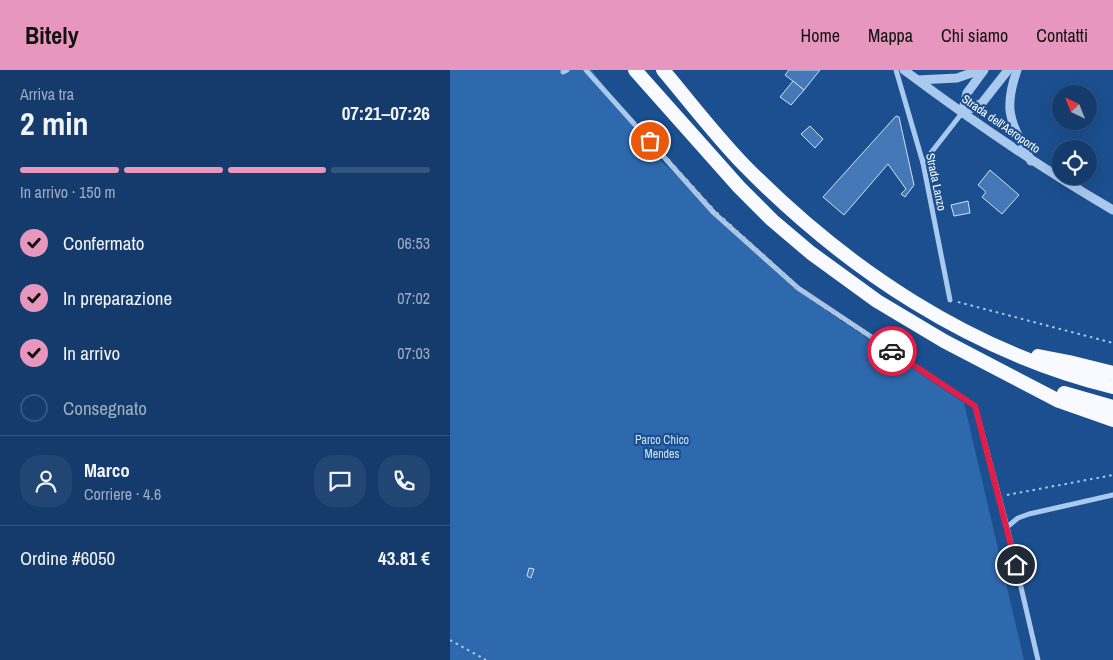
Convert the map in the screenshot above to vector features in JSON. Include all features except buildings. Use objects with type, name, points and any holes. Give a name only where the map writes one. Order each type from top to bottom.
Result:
[{"type":"highway","points":[[635,70],[739,187],[772,220],[812,253],[878,301],[944,341],[1060,401],[1113,420]]},
{"type":"highway","points":[[663,70],[743,164],[794,213],[825,240],[890,287],[955,327],[1008,351],[1080,379],[1113,387]]},
{"type":"highway","points":[[1008,351],[1069,362],[1113,373]]},
{"type":"highway","points":[[994,366],[1078,398],[1113,407]]},
{"type":"street","points":[[586,70],[714,212],[798,288],[975,406],[1007,527],[1038,660]]},
{"type":"street","name":"Strada Lanzo","points":[[896,70],[923,163],[950,300]]},
{"type":"street","name":"Strada dell'Aeroporto","points":[[904,70],[1031,161],[1113,210]]},
{"type":"street","points":[[918,80],[957,78],[980,70]]},
{"type":"street","points":[[962,113],[966,93],[984,70]]},
{"type":"street","points":[[923,163],[962,113],[982,103],[1008,70]]},
{"type":"street","points":[[1017,70],[1009,98],[1011,116],[1031,161]]},
{"type":"street","points":[[1007,527],[1018,518],[1028,514],[1113,495]]},
{"type":"path","points":[[950,300],[1113,344]]},
{"type":"path","points":[[998,496],[1113,475]]},
{"type":"path","points":[[450,640],[486,660]]},
{"type":"green space","name":"Parco Chico Mendes","points":[[450,70],[592,70],[661,161],[827,311],[964,403],[1024,660],[450,660]]},
{"type":"way so far","points":[[650,141],[714,212],[798,288],[892,351]]},
{"type":"route","points":[[892,351],[975,406],[1016,565]]}]
